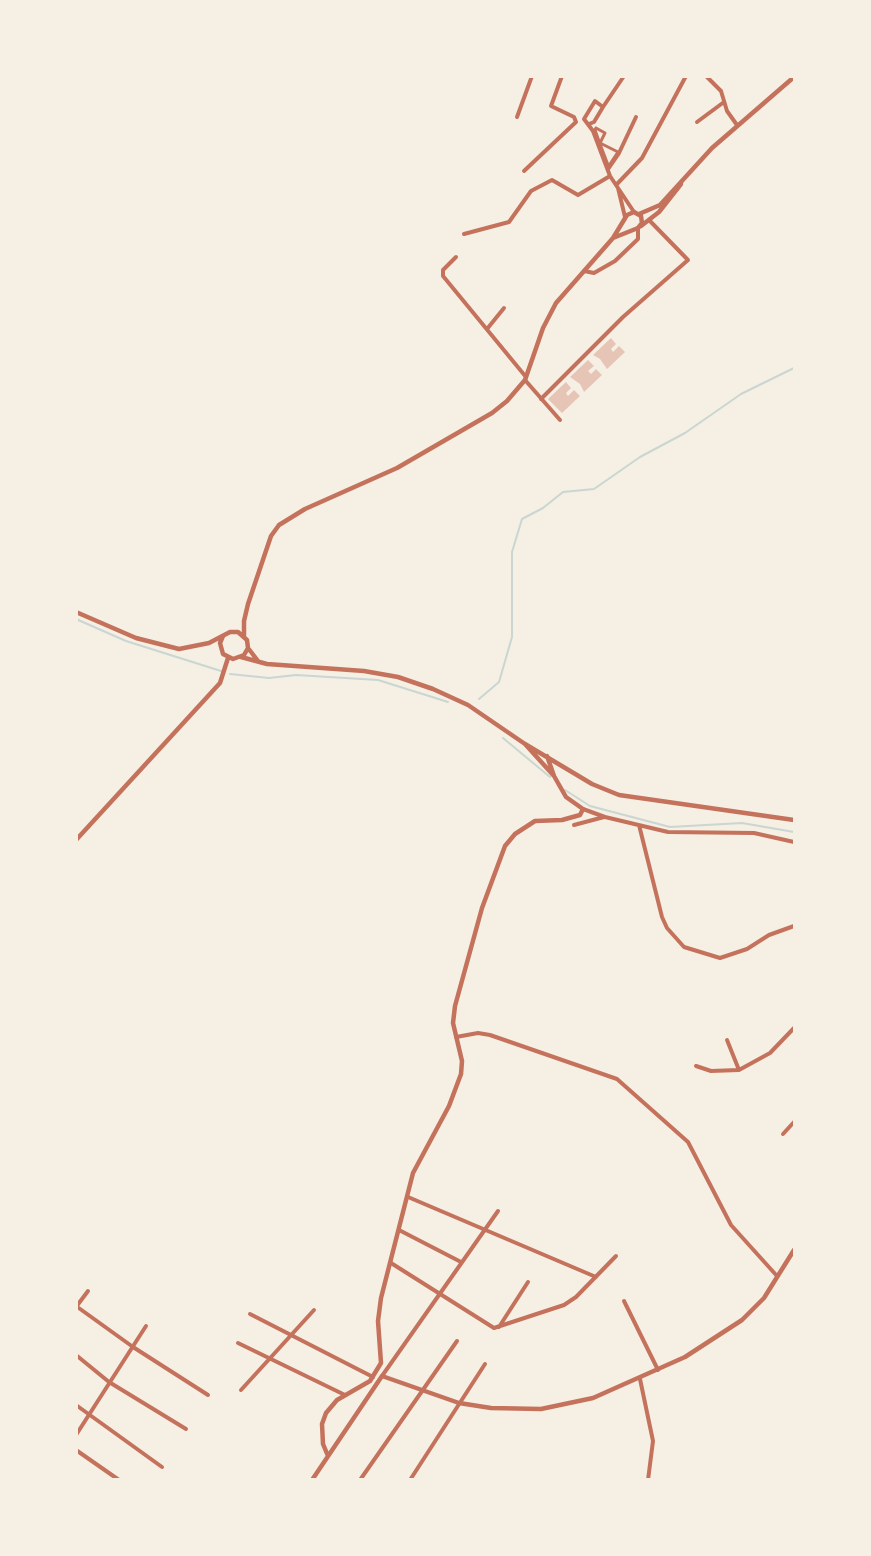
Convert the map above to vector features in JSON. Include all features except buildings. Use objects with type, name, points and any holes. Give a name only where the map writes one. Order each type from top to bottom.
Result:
[{"type":"street","points":[[517,117],[532,76]]},
{"type":"street","points":[[562,76],[551,106],[574,117],[577,122]]},
{"type":"street","points":[[524,171],[577,122],[588,122],[603,107],[624,76]]},
{"type":"street","points":[[617,185],[642,158],[686,76]]},
{"type":"street","points":[[706,76],[721,91],[724,102],[737,125]]},
{"type":"street","points":[[258,661],[248,648],[244,637],[244,621],[271,536],[289,517],[397,468],[507,401],[525,379],[550,313],[613,238],[625,219],[660,205],[737,125],[795,77]]},
{"type":"street","points":[[584,270],[594,273],[615,261],[638,239],[638,228],[642,218],[610,176],[588,122],[595,101],[603,107]]},
{"type":"street","points":[[697,122],[724,102]]},
{"type":"street","points":[[608,169],[636,117]]},
{"type":"street","points":[[596,128],[605,133],[600,143],[618,152],[608,165],[595,130],[596,128]]},
{"type":"street","points":[[464,234],[509,222],[531,191],[552,180],[578,195],[610,176]]},
{"type":"street","points":[[613,238],[650,221],[665,206],[684,179]]},
{"type":"street","points":[[617,185],[628,227],[638,228]]},
{"type":"street","points":[[541,399],[623,317],[688,260],[650,221]]},
{"type":"street","points":[[456,257],[443,270],[444,276],[560,420]]},
{"type":"street","points":[[487,329],[504,308]]},
{"type":"street","points":[[76,612],[136,638],[170,648],[187,649],[209,643],[234,632],[244,621]]},
{"type":"street","points":[[234,632],[244,637]]},
{"type":"street","points":[[221,651],[220,643],[224,636]]},
{"type":"street","points":[[209,643],[228,658],[241,657],[267,664],[364,671],[398,677],[468,705],[525,744],[592,784],[619,795],[795,820]]},
{"type":"street","points":[[241,657],[248,648]]},
{"type":"street","points":[[76,840],[220,683],[228,658]]},
{"type":"street","points":[[525,744],[554,774]]},
{"type":"street","points":[[546,755],[561,790],[575,805],[591,813],[682,834],[727,831],[754,833],[795,842]]},
{"type":"street","points":[[554,774],[560,764]]},
{"type":"street","points":[[569,818],[575,805]]},
{"type":"street","points":[[580,815],[583,809]]},
{"type":"street","points":[[328,1456],[323,1444],[322,1424],[332,1403],[362,1388],[373,1377],[382,1356],[378,1321],[391,1263],[417,1164],[459,1083],[462,1061],[453,1023],[455,1006],[482,908],[505,846],[515,834],[535,821],[569,818],[591,813]]},
{"type":"street","points":[[574,825],[605,817]]},
{"type":"street","points":[[639,825],[662,917],[667,928],[684,946],[720,958],[747,949],[768,935],[795,926]]},
{"type":"street","points":[[696,1066],[711,1071],[739,1070],[770,1053],[795,1028]]},
{"type":"street","points":[[456,1037],[467,1037],[478,1033],[490,1035],[617,1078],[688,1142],[731,1225],[778,1277]]},
{"type":"street","points":[[727,1040],[739,1070]]},
{"type":"street","points":[[783,1134],[795,1122]]},
{"type":"street","points":[[408,1197],[483,1231],[596,1277]]},
{"type":"street","points":[[312,1479],[498,1211]]},
{"type":"street","points":[[399,1230],[461,1262]]},
{"type":"street","points":[[382,1376],[459,1403],[491,1408],[541,1409],[593,1398],[685,1357],[742,1320],[764,1298],[795,1250]]},
{"type":"street","points":[[391,1263],[494,1328],[499,1328],[564,1305],[616,1256]]},
{"type":"street","points":[[499,1328],[528,1282]]},
{"type":"street","points":[[88,1291],[77,1307],[133,1347],[208,1395]]},
{"type":"street","points":[[624,1301],[659,1370]]},
{"type":"street","points":[[241,1390],[314,1310]]},
{"type":"street","points":[[250,1314],[373,1377]]},
{"type":"street","points":[[76,1435],[112,1383],[146,1326]]},
{"type":"street","points":[[360,1479],[457,1341]]},
{"type":"street","points":[[238,1343],[345,1395]]},
{"type":"street","points":[[76,1355],[112,1383],[186,1429]]},
{"type":"street","points":[[411,1479],[485,1364]]},
{"type":"street","points":[[640,1379],[653,1441],[648,1479]]},
{"type":"street","points":[[76,1405],[162,1467]]},
{"type":"street","points":[[76,1450],[119,1479]]},
{"type":"waterway","points":[[479,699],[499,682],[512,637],[512,552],[522,519],[543,508],[563,492],[594,489],[640,457],[685,433],[741,394],[794,368]]},
{"type":"waterway","points":[[76,619],[126,641],[221,671]]},
{"type":"waterway","points":[[230,674],[269,678],[296,675],[378,680],[448,702]]},
{"type":"waterway","points":[[503,738],[550,777]]},
{"type":"waterway","points":[[565,790],[590,806],[670,827],[742,823],[794,832]]}]
